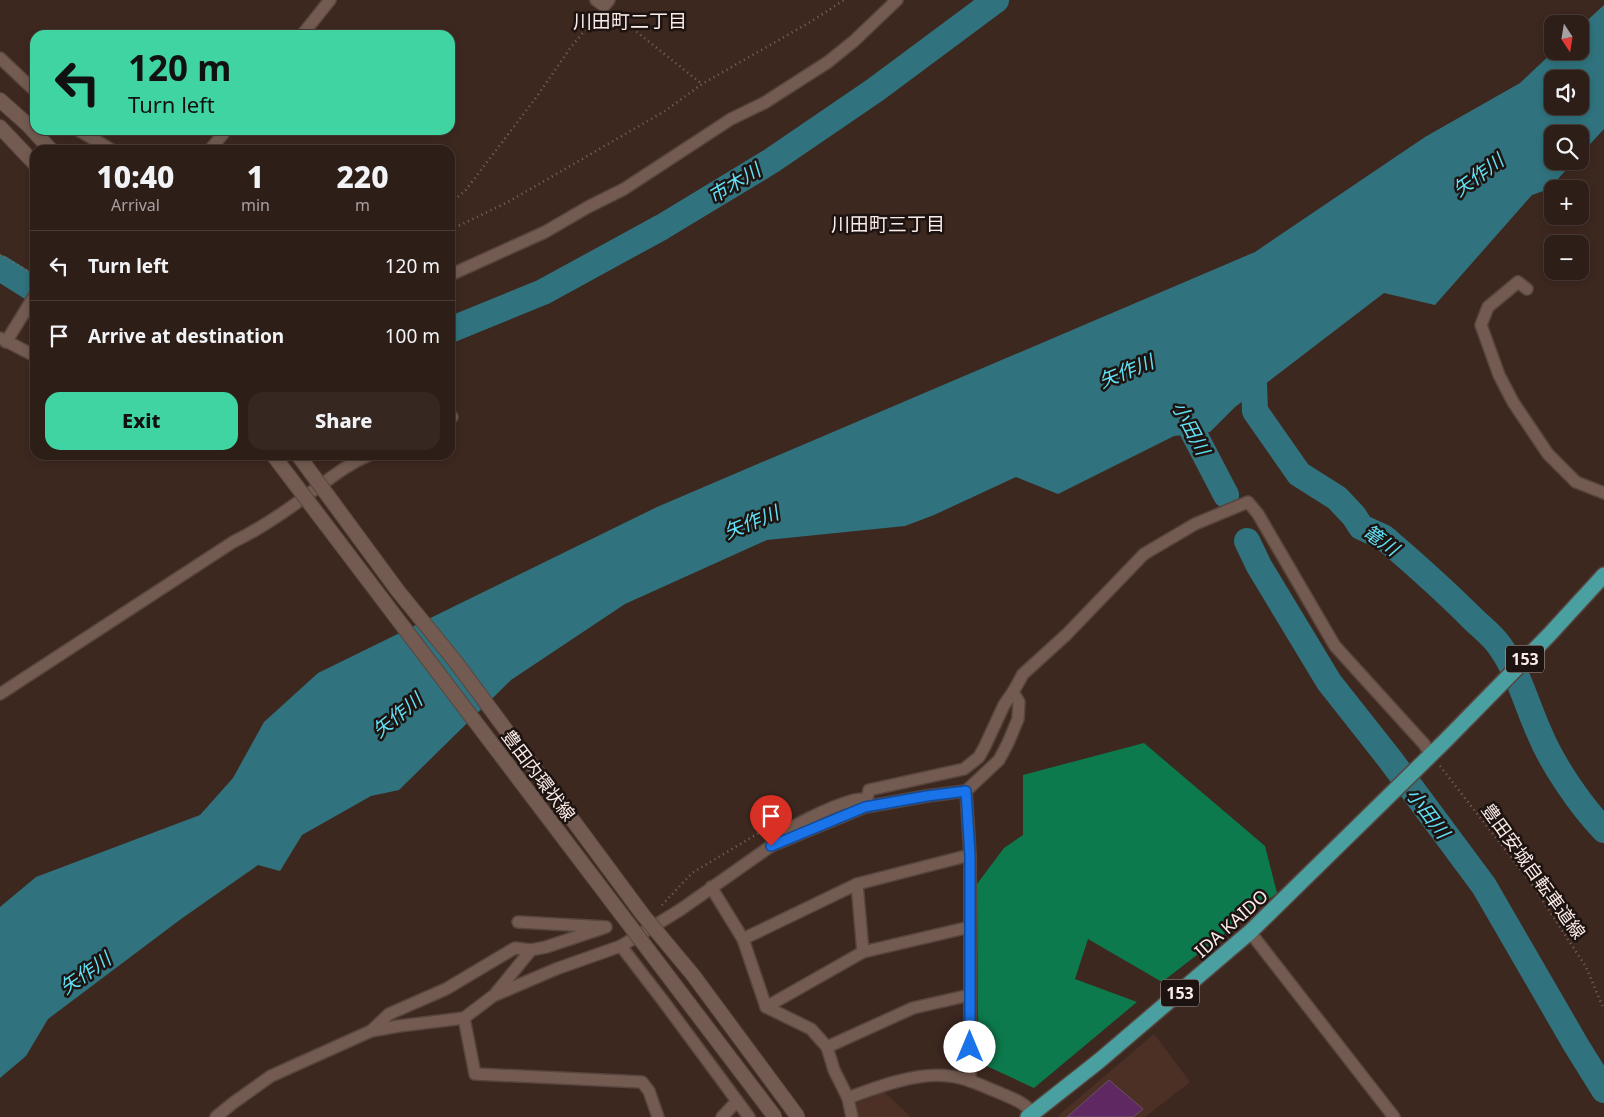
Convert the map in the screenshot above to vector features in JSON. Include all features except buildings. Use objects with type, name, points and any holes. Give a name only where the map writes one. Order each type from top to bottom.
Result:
[{"type":"highway","name":"IDA KAIDO","points":[[1031,1116],[1099,1061],[1250,932],[1445,741],[1549,635],[1604,575]]},
{"type":"street","points":[[306,30],[330,0]]},
{"type":"street","points":[[455,273],[545,232],[624,189],[731,119],[764,103],[828,62],[854,41],[898,0]]},
{"type":"street","points":[[0,58],[30,86]]},
{"type":"street","points":[[0,100],[30,127]]},
{"type":"street","points":[[0,127],[30,159]]},
{"type":"street","points":[[37,135],[46,145]]},
{"type":"street","points":[[86,135],[104,145]]},
{"type":"street","points":[[214,145],[222,135]]},
{"type":"street","points":[[1527,289],[1518,282],[1488,307],[1481,325],[1499,375],[1513,402],[1548,454],[1576,482],[1604,493]]},
{"type":"street","points":[[30,302],[3,340],[30,354]]},
{"type":"street","name":"豊田内環状線","points":[[277,460],[775,1117]]},
{"type":"street","name":"豊田内環状線","points":[[302,460],[398,591],[460,668],[643,915],[693,975],[798,1117]]},
{"type":"street","points":[[0,694],[233,542],[254,532],[277,517],[348,460]]},
{"type":"street","points":[[771,846],[778,836],[803,821],[852,801],[867,799],[869,790],[964,769],[979,757],[986,746],[1004,705],[1023,674],[1066,635],[1144,554],[1195,524],[1248,502],[1258,514],[1335,646],[1424,744],[1431,755]]},
{"type":"street","points":[[493,996],[556,969],[621,946],[680,910],[771,846],[865,807],[966,791],[999,760],[1008,743],[1018,719],[1019,702],[1013,692]]},
{"type":"street","points":[[966,791],[970,856],[970,1081]]},
{"type":"street","points":[[742,939],[857,884],[970,856]]},
{"type":"street","points":[[857,884],[863,952]]},
{"type":"street","points":[[711,887],[742,939],[766,1007],[811,1029],[827,1047],[834,1070],[848,1098],[852,1117]]},
{"type":"street","points":[[371,1031],[389,1014],[446,989],[515,948],[531,950],[546,947],[606,927],[518,922]]},
{"type":"street","points":[[766,1007],[863,952],[970,926]]},
{"type":"street","points":[[1250,932],[1394,1117]]},
{"type":"street","points":[[621,946],[749,1117]]},
{"type":"street","points":[[216,1117],[233,1102],[271,1076],[371,1031],[464,1018],[493,996],[531,950]]},
{"type":"street","points":[[827,1047],[913,1008],[970,995]]},
{"type":"street","points":[[464,1018],[476,1074],[642,1082],[650,1091],[658,1117]]},
{"type":"street","points":[[848,1098],[887,1084],[931,1076],[950,1076],[970,1081],[1017,1100],[1031,1116]]},
{"type":"street","points":[[722,1117],[737,1101]]},
{"type":"path","points":[[455,228],[508,202],[665,111],[702,84],[812,21],[844,0]]},
{"type":"path","points":[[455,199],[465,191],[535,99],[603,2],[702,84]]},
{"type":"path","points":[[0,255],[30,272]]},
{"type":"path","name":"豊田安城自転車道線","points":[[1431,755],[1531,883],[1586,967],[1604,1010]]},
{"type":"path","points":[[655,908],[663,905],[692,873],[779,821]]},
{"type":"shaded area","points":[[1154,1034],[1190,1082],[1145,1117],[1059,1117],[1059,1115]]},
{"type":"shaded area","points":[[884,1092],[911,1117],[858,1117],[857,1103]]},
{"type":"green space","points":[[1144,743],[1265,846],[1277,893],[1162,982],[1088,939],[1075,979],[1137,1002],[1034,1088],[978,1062],[977,884],[1004,848],[1023,835],[1023,775]]},
{"type":"water","name":"矢作川","points":[[1604,5],[1604,129],[1589,145],[1589,125],[1544,125],[1544,170],[1566,170],[1557,180],[1544,180],[1544,191],[1532,195],[1435,305],[1384,293],[1235,407],[1210,432],[1174,436],[1058,494],[1016,477],[934,515],[905,526],[767,540],[625,604],[511,680],[399,790],[371,796],[302,835],[280,871],[258,865],[181,919],[48,1019],[26,1056],[0,1078],[0,907],[36,877],[200,815],[233,778],[264,722],[318,673],[657,507],[1255,252],[1425,137],[1520,83],[1544,60],[1589,60],[1589,19]]},
{"type":"waterway","name":"市木川","points":[[455,328],[543,292],[662,227],[771,161],[875,90],[996,0]]},
{"type":"waterway","name":"市木川","points":[[0,268],[30,287]]},
{"type":"waterway","name":"篭川","points":[[1253,357],[1255,411],[1299,474],[1337,498],[1354,516],[1361,527],[1388,541],[1441,588],[1496,641],[1517,676],[1551,757],[1576,796],[1604,830]]},
{"type":"waterway","name":"小田川","points":[[1178,403],[1226,495]]},
{"type":"waterway","name":"小田川","points":[[1247,541],[1259,566],[1329,682],[1389,758],[1484,886],[1604,1090]]},
{"type":"district","name":"川田町二丁目","points":[[630,21]]},
{"type":"district","name":"川田町三丁目","points":[[888,224]]},
{"type":"route","points":[[771,846],[865,807],[966,791],[970,856],[970,1047]]}]
